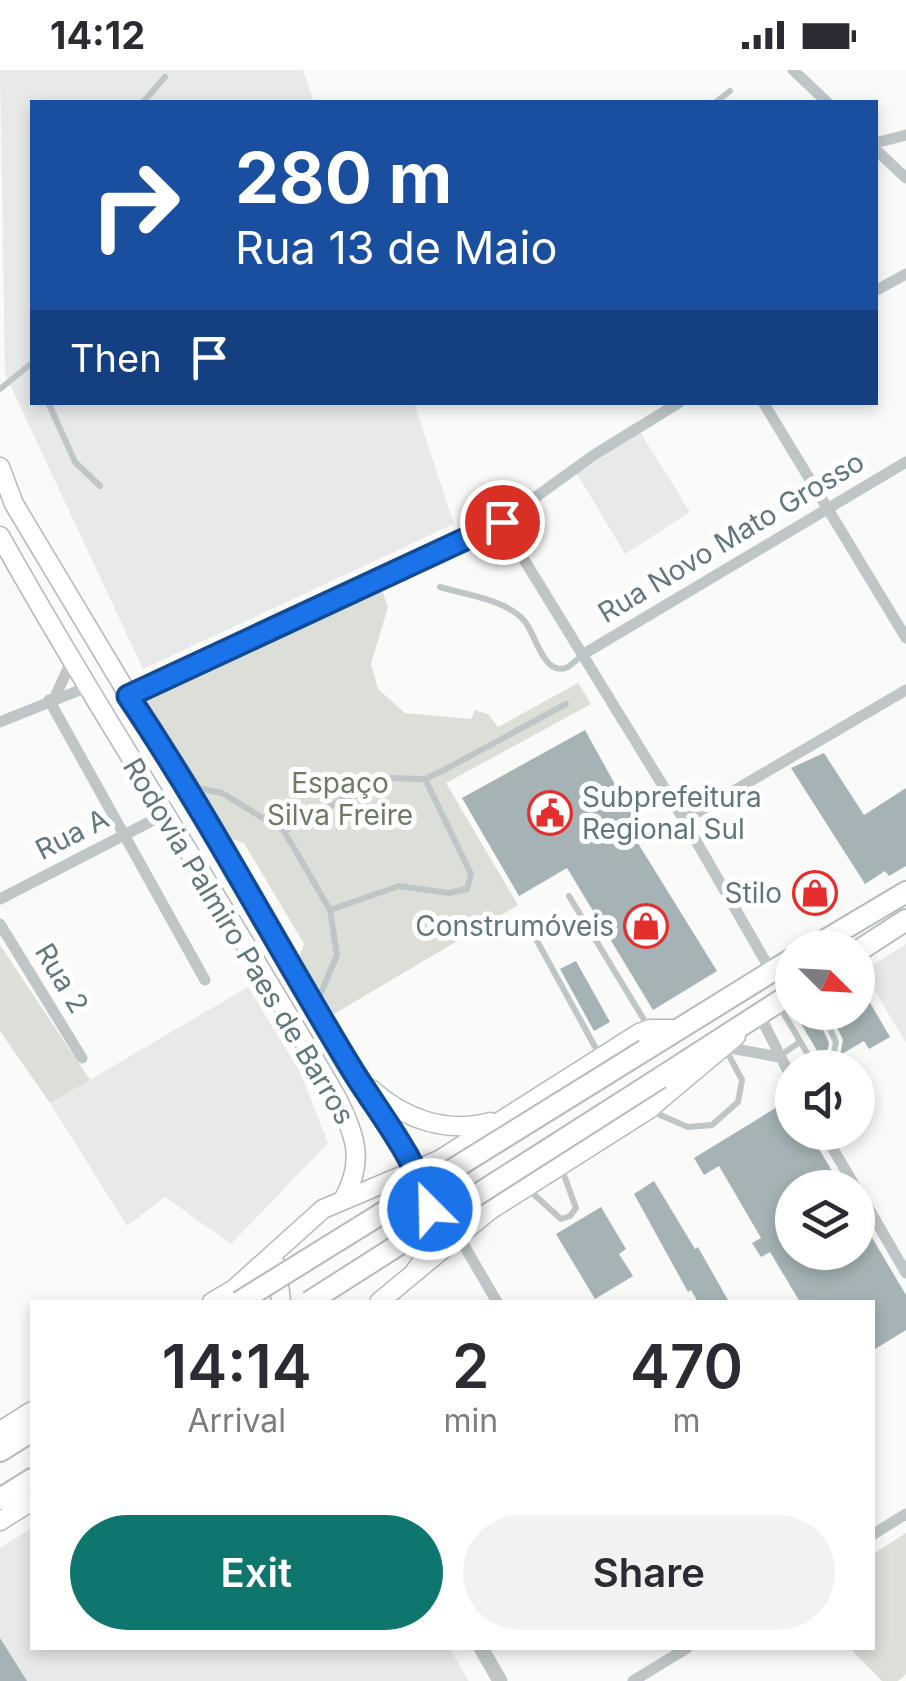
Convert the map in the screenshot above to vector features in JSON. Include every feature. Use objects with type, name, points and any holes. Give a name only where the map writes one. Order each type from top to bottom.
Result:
[{"type":"highway","points":[[842,930],[906,892]]},
{"type":"highway","points":[[875,940],[906,921]]},
{"type":"highway","points":[[242,1300],[647,1039],[678,1029],[775,969]]},
{"type":"highway","points":[[312,1300],[770,1008]]},
{"type":"highway","points":[[0,1451],[30,1432]]},
{"type":"highway","points":[[2,1498],[30,1480]]},
{"type":"main road","name":"Rodovia Palmiro Paes de Barros","points":[[0,467],[14,504],[128,696],[188,785],[348,1063],[415,1170],[430,1209],[431,1231],[427,1254],[414,1274]]},
{"type":"main road","name":"Rodovia Palmiro Paes de Barros","points":[[0,536],[85,688],[167,813],[348,1120],[358,1159],[344,1198]]},
{"type":"main road","points":[[382,1300],[524,1186],[648,1110],[770,1008]]},
{"type":"main road","points":[[215,1300],[234,1289],[310,1218],[344,1198],[415,1170],[600,1057],[647,1039]]},
{"type":"main road","points":[[348,1063],[384,1100],[418,1119],[470,1126],[505,1118]]},
{"type":"main road","points":[[281,1246],[277,1274],[282,1300]]},
{"type":"main road","points":[[0,1430],[30,1412]]},
{"type":"main road","points":[[0,1521],[30,1502]]},
{"type":"street","points":[[793,70],[825,100]]},
{"type":"street","points":[[878,145],[906,135]]},
{"type":"street","points":[[878,149],[906,178]]},
{"type":"street","points":[[878,289],[906,274]]},
{"type":"street","points":[[128,696],[502,522],[594,455],[675,405]]},
{"type":"street","points":[[765,405],[906,638]]},
{"type":"street","name":"Rua Novo Mato Grosso","points":[[582,654],[906,462]]},
{"type":"street","points":[[502,522],[771,971]]},
{"type":"street","points":[[52,698],[71,662]]},
{"type":"street","points":[[0,722],[85,688]]},
{"type":"street","points":[[684,820],[906,690]]},
{"type":"street","points":[[52,698],[122,836],[205,980]]},
{"type":"street","name":"Rua A","points":[[0,900],[167,813]]},
{"type":"street","name":"Rua 2","points":[[0,924],[82,1058]]},
{"type":"street","points":[[770,1008],[778,1050]]},
{"type":"street","points":[[725,1047],[775,1055]]},
{"type":"street","points":[[875,1220],[906,1273]]},
{"type":"street","points":[[458,1236],[496,1300]]},
{"type":"street","points":[[875,1533],[906,1514]]},
{"type":"street","points":[[482,1650],[500,1681]]},
{"type":"street","points":[[633,1681],[684,1650]]},
{"type":"lane","points":[[145,100],[165,77]]},
{"type":"lane","points":[[718,100],[730,90]]},
{"type":"lane","points":[[0,389],[30,367]]},
{"type":"lane","points":[[49,405],[75,462],[100,486]]},
{"type":"lane","points":[[440,587],[512,609],[525,620],[550,664],[557,669],[568,668],[582,654]]},
{"type":"lane","points":[[284,832],[383,778],[426,779],[566,704]]},
{"type":"lane","points":[[330,910],[399,886],[449,893],[467,890],[471,874],[426,779]]},
{"type":"lane","points":[[188,785],[222,793],[284,832],[330,910],[337,955],[315,1006]]},
{"type":"lane","points":[[569,896],[647,1039]]},
{"type":"lane","points":[[525,920],[600,1057]]},
{"type":"lane","points":[[770,1008],[805,1050]]},
{"type":"lane","points":[[788,1050],[800,1042]]},
{"type":"lane","points":[[648,1110],[688,1126],[712,1125],[738,1102],[742,1080],[725,1047]]},
{"type":"lane","points":[[524,1186],[554,1214],[562,1219],[570,1216],[576,1208],[560,1164]]},
{"type":"shaded area","points":[[0,70],[303,70],[313,100],[30,100],[30,405],[415,405],[454,524],[143,669],[5,374]]},
{"type":"shaded area","points":[[640,432],[690,512],[625,554],[577,474]]},
{"type":"shaded area","points":[[906,944],[906,1043],[875,991],[875,963]]},
{"type":"shaded area","points":[[248,987],[299,1070],[328,1143],[231,1244],[165,1197],[127,1226],[50,1103]]},
{"type":"shaded area","points":[[30,1529],[30,1650],[450,1650],[469,1681],[0,1681],[0,1548]]},
{"type":"green space","name":"Espaço Silva Freire","points":[[381,588],[388,607],[371,664],[378,689],[405,713],[471,719],[475,710],[488,714],[498,727],[578,683],[591,704],[446,783],[518,905],[334,1014],[299,957],[304,944],[244,843],[229,838],[142,702],[147,695]]},
{"type":"green space","points":[[0,945],[90,1080],[50,1103],[0,1031]]},
{"type":"green space","points":[[906,1533],[906,1674],[898,1681],[882,1681],[852,1650],[875,1650],[875,1553]]},
{"type":"building","points":[[585,730],[639,828],[631,832],[717,971],[653,1010],[567,868],[519,896],[462,798]]},
{"type":"building","points":[[824,753],[864,815],[906,788],[906,866],[889,876],[885,871],[865,884],[791,768]]},
{"type":"building","points":[[576,961],[610,1022],[594,1031],[560,969]]},
{"type":"building","points":[[875,1011],[890,1037],[869,1049],[864,1041],[841,1050],[843,1040],[838,1030],[875,1030]]},
{"type":"building","points":[[805,1030],[823,1030],[828,1050],[817,1050]]},
{"type":"building","points":[[775,1108],[775,1150],[820,1150],[831,1170],[775,1170],[775,1260],[770,1252],[761,1257],[752,1243],[761,1238],[719,1166],[704,1175],[694,1158]]},
{"type":"building","points":[[654,1181],[728,1300],[697,1300],[691,1290],[688,1292],[634,1194]]},
{"type":"building","points":[[601,1207],[626,1249],[619,1254],[633,1276],[595,1299],[556,1234]]},
{"type":"building","points":[[875,1243],[906,1295],[906,1330],[875,1349],[875,1300],[799,1300],[781,1270],[875,1270]]},
{"type":"building","points":[[0,1638],[27,1681],[0,1681]]},
{"type":"place","name":"Subprefeitura Regional Sul","points":[[550,813]]},
{"type":"place","name":"Stilo","points":[[815,893]]},
{"type":"place","name":"Construmóveis","points":[[646,926]]},
{"type":"route","points":[[430,1209],[415,1170],[348,1063],[188,785],[128,696],[502,522]]}]
